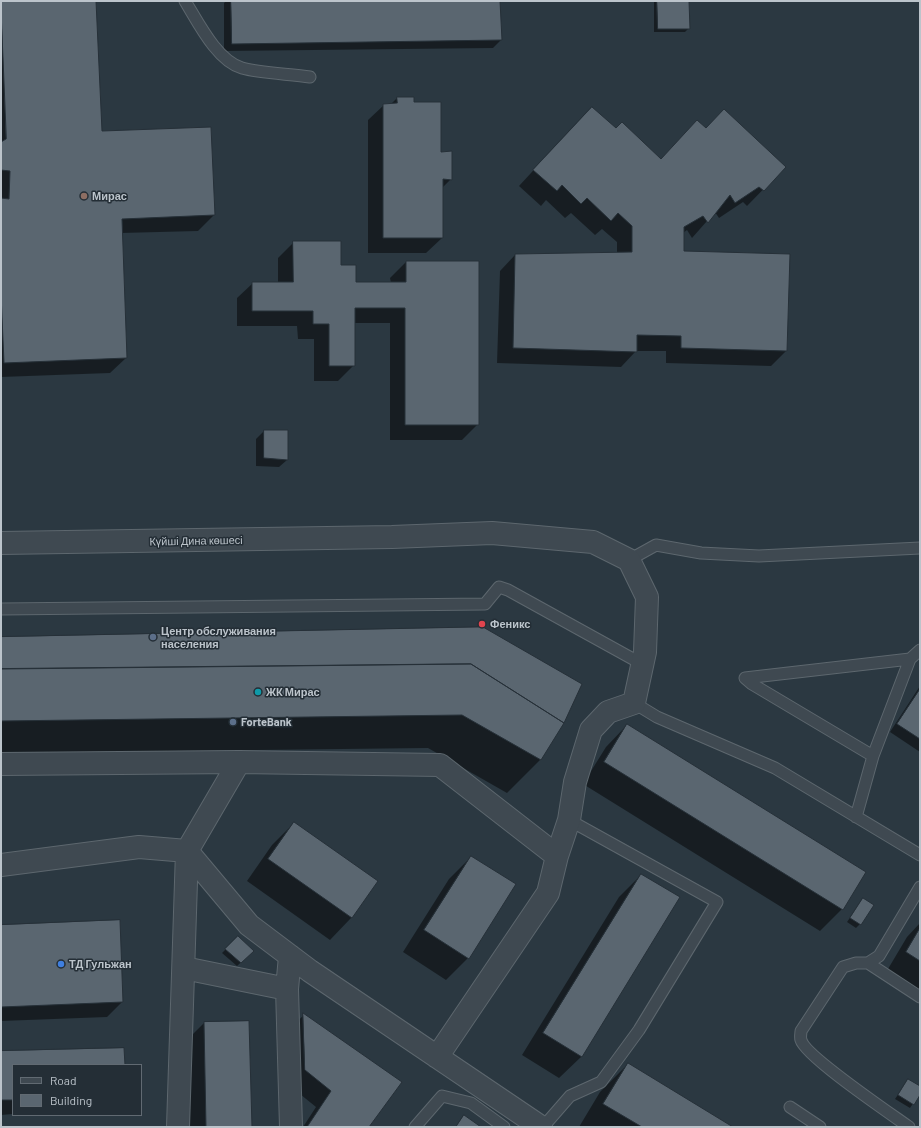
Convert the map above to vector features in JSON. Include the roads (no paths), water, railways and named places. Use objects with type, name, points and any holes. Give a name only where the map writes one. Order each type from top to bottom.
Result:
[{"type":"street","name":"Күйші Дина көшесі","points":[[1,543],[392,537],[492,532],[592,542],[628,560]]},
{"type":"street","points":[[437,1057],[548,893],[557,856],[569,820],[575,782],[591,730],[608,712],[634,703],[645,652],[647,597],[628,560]]},
{"type":"street","points":[[1,764],[239,762],[440,766],[557,856]]},
{"type":"street","points":[[178,1127],[187,851],[239,762]]},
{"type":"street","points":[[1,865],[139,847],[187,851],[249,925],[290,956],[542,1127]]},
{"type":"street","points":[[290,956],[286,989],[291,1127]]},
{"type":"street","points":[[184,968],[286,989]]},
{"type":"lane","points":[[185,1],[205,33],[223,57],[229,61],[242,68],[310,77]]},
{"type":"lane","points":[[628,560],[656,545],[701,553],[759,556],[920,548]]},
{"type":"lane","points":[[1,609],[484,604],[499,586],[642,664]]},
{"type":"lane","points":[[856,817],[873,756],[910,659],[920,650]]},
{"type":"lane","points":[[873,756],[752,684],[745,678],[910,659]]},
{"type":"lane","points":[[634,703],[657,717],[774,768],[920,856]]},
{"type":"lane","points":[[542,1127],[570,1096],[601,1082],[638,1030],[717,902],[569,820]]},
{"type":"lane","points":[[909,1127],[808,1051],[801,1040],[801,1030],[843,967],[856,963],[868,963],[879,956],[920,887]]},
{"type":"lane","points":[[868,963],[920,997]]},
{"type":"lane","points":[[415,1127],[442,1096],[470,1103],[504,1127]]},
{"type":"lane","points":[[790,1107],[820,1127]]},
{"type":"place","name":"Мирас","points":[[84,196]]},
{"type":"place","name":"Феникс","points":[[482,624]]},
{"type":"place","name":"Центр обслуживания населения","points":[[153,637]]},
{"type":"place","name":"ЖК Мирас","points":[[258,692]]},
{"type":"place","name":"ForteBank","points":[[233,722]]},
{"type":"place","name":"ТД Гульжан","points":[[61,964]]}]
